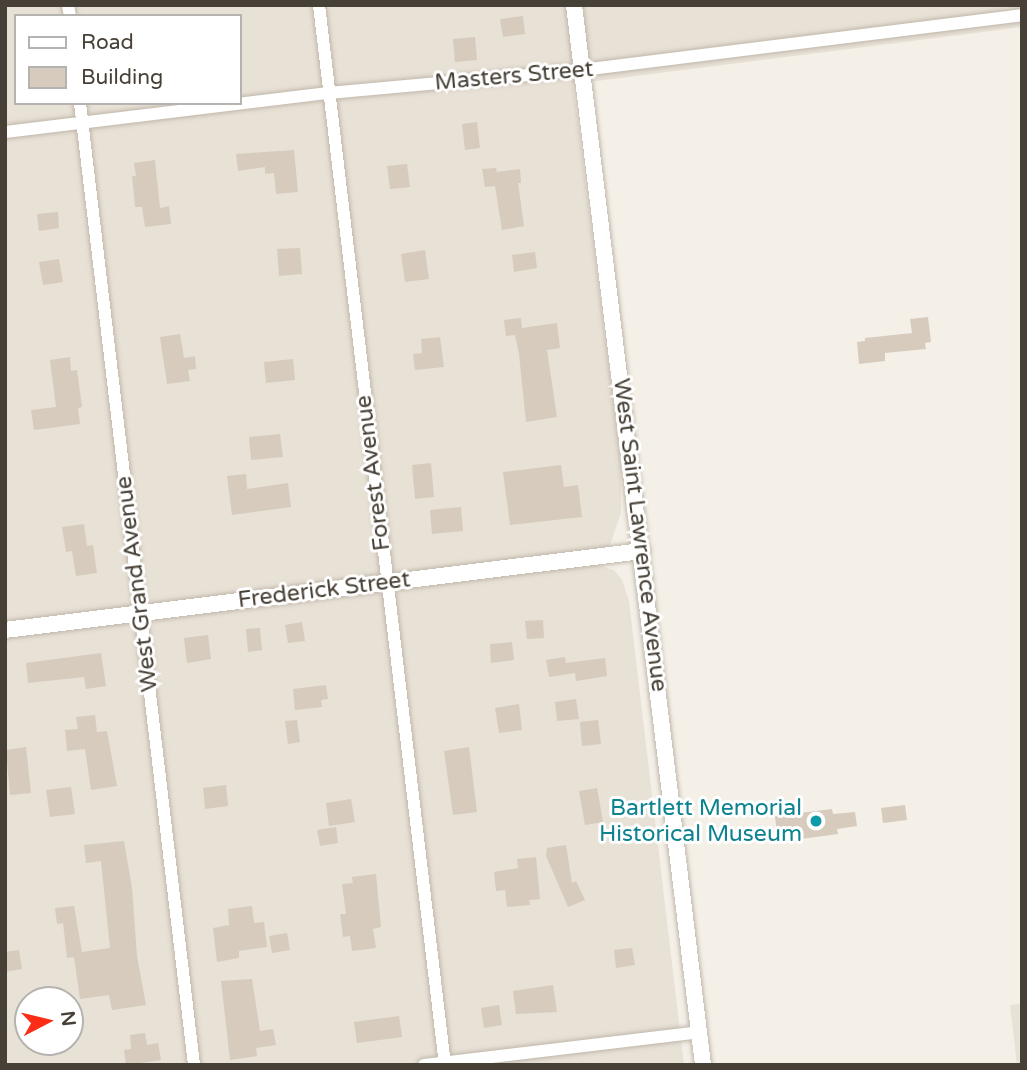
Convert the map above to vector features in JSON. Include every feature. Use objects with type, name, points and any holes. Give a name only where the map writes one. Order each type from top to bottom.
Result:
[{"type":"street","name":"Forest Avenue","points":[[318,5],[445,1063]]},
{"type":"street","name":"West Saint Lawrence Avenue","points":[[574,5],[703,1065]]},
{"type":"street","name":"Masters Street","points":[[242,104],[582,70],[1022,15]]},
{"type":"street","name":"West Grand Avenue","points":[[80,105],[194,1065]]},
{"type":"street","name":"Masters Street","points":[[5,132],[230,105]]},
{"type":"street","name":"Frederick Street","points":[[5,630],[642,551]]},
{"type":"street","points":[[424,1065],[699,1032]]},
{"type":"shaded area","points":[[5,5],[1022,5],[1022,27],[573,84],[621,465],[621,513],[610,545],[590,563],[614,570],[622,580],[629,601],[684,1065],[5,1065]]},
{"type":"shaded area","points":[[1022,1004],[1022,1065],[1017,1065],[1010,1005]]},
{"type":"building","points":[[523,16],[525,34],[503,37],[500,19]]},
{"type":"building","points":[[475,37],[477,60],[455,62],[453,39]]},
{"type":"building","points":[[477,122],[480,148],[465,150],[462,124]]},
{"type":"building","points":[[294,150],[298,192],[276,194],[274,173],[265,174],[265,167],[238,171],[236,154]]},
{"type":"building","points":[[155,160],[160,208],[169,206],[171,224],[145,227],[142,207],[135,207],[132,176],[136,176],[134,163]]},
{"type":"building","points":[[407,164],[410,187],[390,189],[387,166]]},
{"type":"building","points":[[496,168],[497,172],[520,169],[521,183],[518,183],[524,226],[502,230],[495,186],[485,187],[482,169]]},
{"type":"building","points":[[58,212],[59,228],[39,231],[37,214]]},
{"type":"building","points":[[300,248],[302,274],[279,276],[277,249]]},
{"type":"building","points":[[425,250],[429,279],[405,282],[401,254]]},
{"type":"building","points":[[535,252],[537,268],[514,272],[512,255]]},
{"type":"building","points":[[59,259],[63,282],[43,285],[39,262]]},
{"type":"building","points":[[928,317],[931,342],[925,343],[926,349],[885,353],[885,361],[859,364],[857,342],[865,341],[865,338],[912,333],[910,319]]},
{"type":"building","points":[[521,318],[522,328],[557,323],[560,348],[547,350],[557,417],[526,422],[515,335],[506,336],[504,320]]},
{"type":"building","points":[[180,334],[184,358],[195,356],[196,369],[188,370],[190,381],[167,384],[160,337]]},
{"type":"building","points":[[440,337],[444,367],[415,370],[413,354],[422,353],[421,339]]},
{"type":"building","points":[[70,357],[71,371],[77,370],[82,407],[78,408],[80,424],[34,430],[31,410],[56,407],[50,360]]},
{"type":"building","points":[[293,359],[295,380],[266,383],[264,362]]},
{"type":"building","points":[[280,434],[283,457],[251,460],[249,437]]},
{"type":"building","points":[[431,463],[434,497],[415,499],[412,465]]},
{"type":"building","points":[[561,465],[564,487],[578,485],[582,517],[510,525],[503,472]]},
{"type":"building","points":[[246,474],[247,489],[288,483],[291,507],[232,515],[227,476]]},
{"type":"building","points":[[461,507],[463,531],[432,534],[430,510]]},
{"type":"building","points":[[84,524],[87,546],[93,545],[97,573],[76,576],[72,551],[66,552],[62,527]]},
{"type":"building","points":[[543,620],[544,638],[527,639],[525,621]]},
{"type":"building","points":[[302,622],[305,641],[288,643],[285,625]]},
{"type":"building","points":[[260,628],[262,650],[248,652],[246,629]]},
{"type":"building","points":[[208,635],[211,659],[187,663],[184,638]]},
{"type":"building","points":[[512,642],[514,660],[491,663],[490,644]]},
{"type":"building","points":[[101,653],[106,686],[86,689],[84,677],[28,683],[26,663]]},
{"type":"building","points":[[565,657],[566,663],[605,658],[607,676],[576,681],[575,673],[549,677],[546,660]]},
{"type":"building","points":[[326,685],[328,699],[321,700],[322,707],[295,710],[293,689]]},
{"type":"building","points":[[576,699],[579,719],[557,721],[555,702]]},
{"type":"building","points":[[519,704],[522,730],[499,733],[495,708]]},
{"type":"building","points":[[95,715],[97,732],[107,731],[117,786],[91,790],[85,749],[67,751],[65,730],[78,729],[76,717]]},
{"type":"building","points":[[297,720],[300,742],[288,744],[285,721]]},
{"type":"building","points":[[598,720],[601,744],[582,746],[580,722]]},
{"type":"building","points":[[26,747],[31,793],[10,795],[6,750]]},
{"type":"building","points":[[469,747],[477,812],[453,815],[444,751]]},
{"type":"building","points":[[226,785],[228,806],[205,809],[203,788]]},
{"type":"building","points":[[71,787],[75,814],[50,817],[46,790]]},
{"type":"building","points":[[597,788],[603,822],[585,825],[579,791]]},
{"type":"building","points":[[351,799],[355,822],[329,826],[326,803]]},
{"type":"building","points":[[905,805],[907,820],[883,823],[881,808]]},
{"type":"building","name":"Bartlett Memorial Historical Museum","points":[[832,809],[833,814],[855,812],[857,826],[837,829],[838,834],[778,842],[775,816]]},
{"type":"building","points":[[336,827],[338,843],[320,846],[317,830]]},
{"type":"building","points":[[124,841],[132,888],[137,956],[146,1005],[112,1010],[109,995],[84,998],[84,986],[78,986],[74,957],[67,958],[63,923],[57,924],[55,908],[74,906],[82,952],[110,948],[101,861],[86,863],[84,845]]},
{"type":"building","points":[[566,845],[572,883],[576,881],[585,900],[568,907],[546,856],[547,848]]},
{"type":"building","points":[[536,857],[540,899],[529,900],[530,905],[507,907],[505,890],[496,891],[494,872],[518,868],[517,859]]},
{"type":"building","points":[[376,874],[381,927],[373,929],[376,948],[352,951],[350,936],[343,937],[340,914],[346,914],[342,884],[353,883],[352,877]]},
{"type":"building","points":[[252,906],[254,923],[264,922],[267,947],[239,951],[239,958],[217,962],[213,928],[229,925],[228,909]]},
{"type":"building","points":[[287,933],[290,950],[272,953],[269,936]]},
{"type":"building","points":[[632,948],[635,965],[616,968],[614,950]]},
{"type":"building","points":[[19,950],[22,969],[5,972],[5,952]]},
{"type":"building","points":[[252,979],[260,1031],[273,1029],[276,1045],[256,1048],[257,1056],[230,1060],[221,981]]},
{"type":"building","points":[[553,985],[557,1012],[516,1014],[513,991]]},
{"type":"building","points":[[499,1005],[502,1025],[484,1028],[481,1008]]},
{"type":"building","points":[[399,1016],[402,1037],[357,1043],[354,1022]]},
{"type":"building","points":[[145,1033],[147,1045],[158,1043],[161,1060],[126,1065],[124,1050],[131,1049],[130,1035]]},
{"type":"place","name":"Bartlett Memorial Historical Museum","points":[[816,821]]}]
